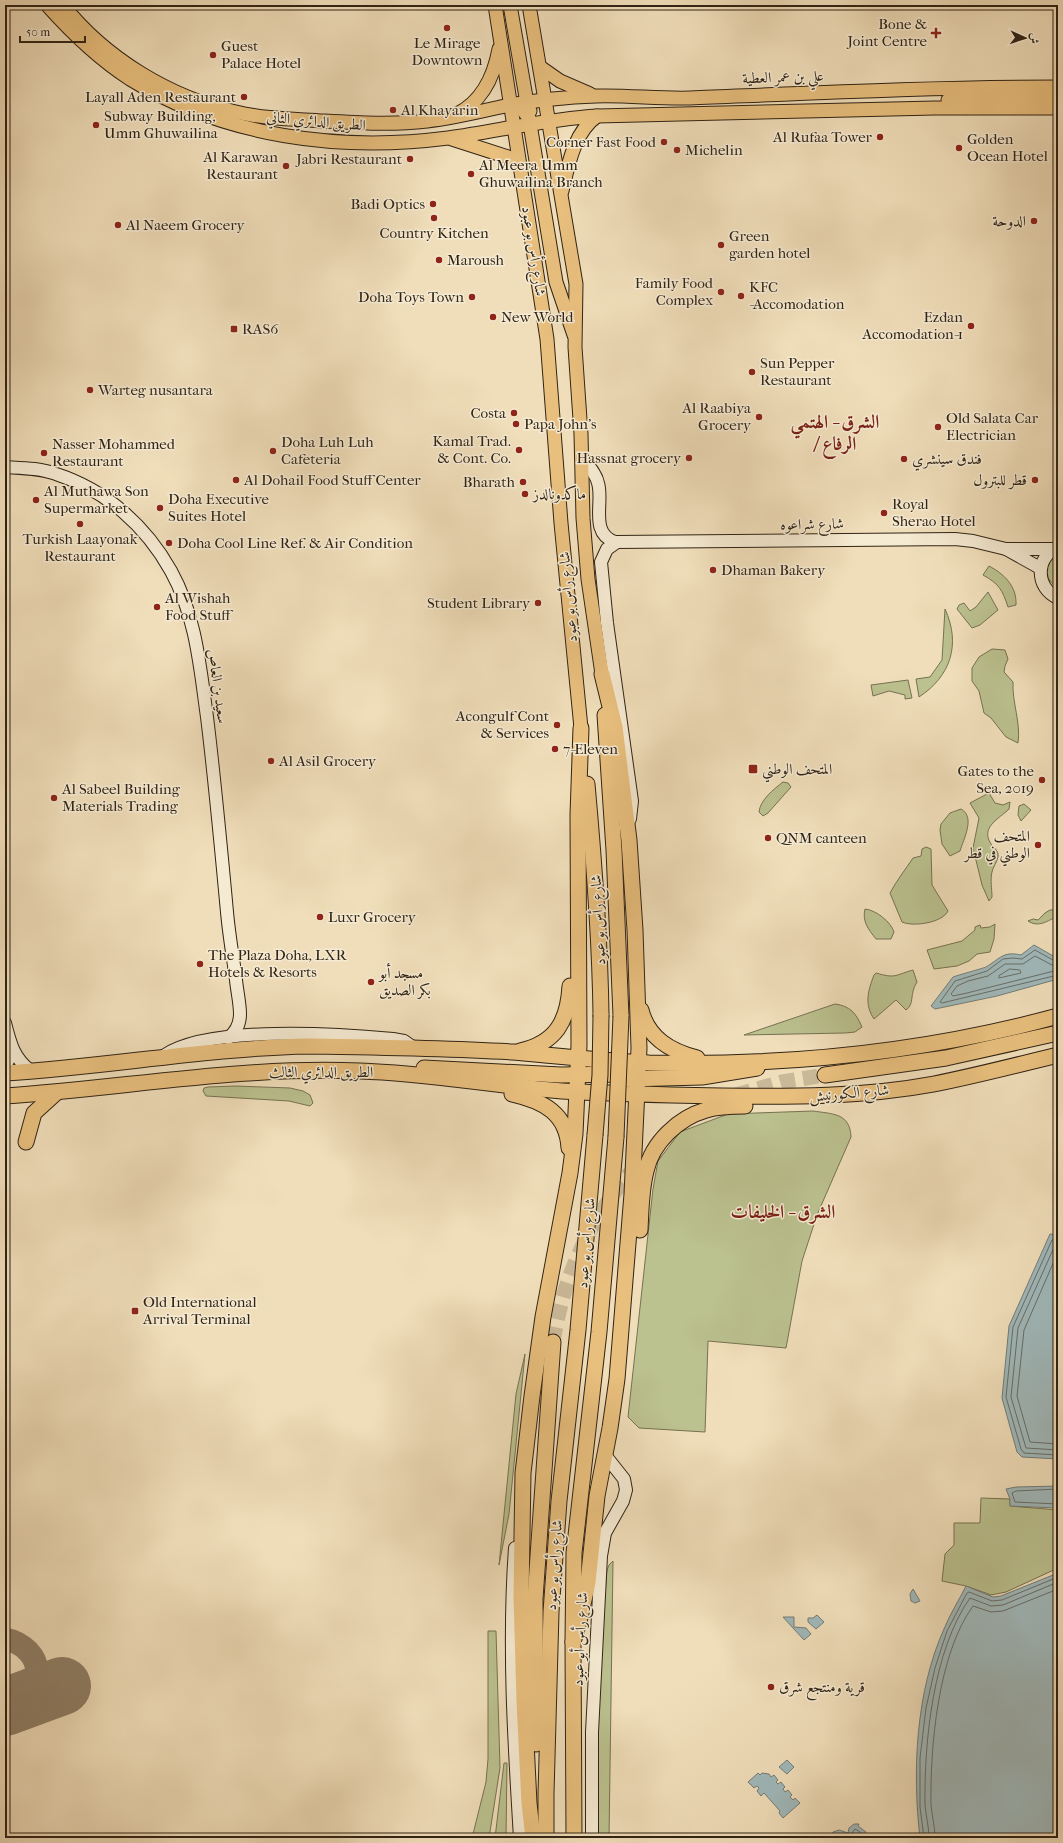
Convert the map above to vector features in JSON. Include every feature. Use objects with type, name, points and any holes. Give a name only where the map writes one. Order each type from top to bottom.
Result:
[{"type":"highway","points":[[573,1642],[581,1615],[588,1582],[597,1496],[614,1401],[632,1194],[638,1079],[637,989],[633,892],[615,727],[602,674]]},
{"type":"highway","name":"شارع رأس بو عبود","points":[[575,1838],[573,1816],[574,1553],[599,1332],[616,1136],[621,1016],[614,850],[607,770],[602,674]]},
{"type":"highway","points":[[533,1838],[529,1803],[521,1597],[523,1473],[543,1317],[567,1190],[575,1134],[578,1076],[578,815],[581,728]]},
{"type":"highway","name":"شارع رأس بو عبود","points":[[546,1838],[551,1612],[558,1509],[578,1330],[600,1075],[600,941],[594,854],[581,728]]},
{"type":"highway","points":[[513,1052],[534,1048],[545,1041],[555,1032],[566,1014],[569,999],[579,867]]},
{"type":"highway","points":[[637,989],[646,1024],[660,1042],[679,1052],[718,1063]]},
{"type":"highway","points":[[638,1062],[718,1063],[795,1059],[912,1047],[970,1037],[1058,1016]]},
{"type":"highway","points":[[825,1075],[939,1059],[1058,1033]]},
{"type":"highway","name":"الطريق الدائري الثالث","points":[[5,1073],[275,1046],[513,1052],[638,1062]]},
{"type":"highway","name":"شارع الكورنيش","points":[[637,1094],[804,1097],[879,1091],[932,1084],[1058,1055]]},
{"type":"highway","points":[[577,1091],[582,1082],[585,1080],[702,1077],[746,1071],[795,1059]]},
{"type":"highway","points":[[388,1072],[430,1067],[578,1076],[627,1074],[634,1070],[638,1062]]},
{"type":"highway","name":"الطريق الدائري الثالث","points":[[5,1096],[56,1093],[170,1079],[286,1070],[361,1070],[484,1084],[637,1094]]},
{"type":"highway","points":[[484,1084],[501,1091],[537,1100],[557,1116],[566,1133],[569,1146],[567,1190]]},
{"type":"highway","points":[[26,1142],[34,1113],[56,1093]]},
{"type":"highway","points":[[619,1356],[628,1332],[633,1307],[646,1172],[655,1150],[670,1131],[696,1114],[716,1108],[762,1105],[776,1097]]},
{"type":"highway","points":[[537,1838],[535,1599],[553,1342]]},
{"type":"main road","name":"الطريق الدائري الثاني","points":[[47,5],[65,25],[105,60],[130,78],[169,100],[223,121],[254,130],[288,137],[347,142],[407,142],[448,138],[548,121]]},
{"type":"main road","name":"الطريق الدائري الثاني","points":[[63,5],[75,20],[112,53],[148,77],[184,96],[211,105],[259,116],[349,123],[384,124],[450,118],[511,105]]},
{"type":"main road","name":"شارع رأس بو عبود","points":[[496,5],[500,41],[547,339],[561,523],[581,728]]},
{"type":"main road","points":[[510,5],[527,102],[530,111],[534,116],[548,121]]},
{"type":"main road","name":"شارع رأس بو عبود","points":[[529,5],[560,196],[573,257],[576,284],[575,339],[583,518],[588,579],[602,674]]},
{"type":"main road","points":[[450,118],[470,106],[485,90],[492,76],[500,41]]},
{"type":"main road","points":[[540,68],[572,88],[597,96]]},
{"type":"main road","name":"علي بن عمر العطية","points":[[511,105],[545,100],[597,96],[689,98],[877,90],[1057,98]]},
{"type":"main road","name":"علي بن عمر العطية","points":[[548,121],[597,116],[909,109],[1057,98]]},
{"type":"main road","points":[[511,105],[526,111],[530,123],[556,282],[575,339]]},
{"type":"main road","points":[[560,196],[574,150],[586,125],[597,116]]},
{"type":"main road","points":[[448,138],[508,157],[520,165]]},
{"type":"street","points":[[581,456],[598,481],[599,525],[607,623],[632,801],[631,816],[627,826]]},
{"type":"street","name":"سعيد بن العاص","points":[[5,467],[55,473],[87,487],[122,509],[155,547],[171,571],[184,598],[194,630],[201,675],[240,1014],[237,1028],[228,1038]]},
{"type":"street","points":[[599,525],[605,536],[617,542],[607,549],[602,562]]},
{"type":"street","name":"شارع شراعوه","points":[[617,542],[955,539],[980,542],[1006,549],[1040,568]]},
{"type":"street","points":[[1055,548],[1042,561],[1040,568],[1042,581],[1046,589],[1058,598]]},
{"type":"street","name":"شارع شراعوه","points":[[1006,549],[1055,548]]},
{"type":"street","name":"سعيد بن العاص","points":[[240,1014],[246,1026],[256,1036]]},
{"type":"street","points":[[5,1023],[12,1049],[20,1062],[31,1071]]},
{"type":"street","name":"الطريق الدائري الثالث","points":[[162,1057],[189,1044],[228,1038],[256,1036],[343,1034],[400,1040],[408,1043],[415,1049]]},
{"type":"street","points":[[5,1066],[12,1049]]},
{"type":"street","name":"شارع رأس أبو عبود","points":[[592,1838],[592,1732],[601,1556],[606,1534],[623,1501],[626,1490],[624,1479],[605,1455]]},
{"type":"street","points":[[520,1838],[515,1749],[511,1602],[523,1473]]},
{"type":"green space","points":[[1058,552],[1058,587],[1049,580],[1046,573],[1046,565]]},
{"type":"green space","points":[[989,566],[1000,573],[1012,586],[1016,598],[1016,605],[1008,607],[1004,596],[996,584],[983,575]]},
{"type":"green space","points":[[988,592],[998,610],[980,625],[972,628],[957,609],[959,605],[964,603],[970,611],[976,607]]},
{"type":"green space","points":[[945,609],[950,622],[952,635],[950,658],[946,669],[939,679],[930,689],[919,697],[916,679],[930,677],[942,660]]},
{"type":"green space","points":[[992,649],[1005,650],[1008,659],[1004,672],[1013,682],[1019,735],[1018,743],[1006,737],[991,718],[984,713],[979,691],[972,681],[972,668],[979,657]]},
{"type":"green space","points":[[908,680],[912,698],[905,699],[905,695],[889,691],[873,696],[871,685]]},
{"type":"green space","points":[[783,782],[788,783],[791,787],[768,813],[763,816],[759,812],[762,803],[768,795]]},
{"type":"green space","points":[[989,793],[995,803],[1003,805],[1010,802],[1009,809],[989,828],[988,838],[998,855],[992,872],[992,897],[989,901],[982,885],[973,848],[979,818],[970,803]]},
{"type":"green space","points":[[1024,804],[1031,810],[1021,821],[1018,815],[1019,806]]},
{"type":"green space","points":[[961,809],[968,817],[966,835],[960,851],[950,856],[942,844],[940,830],[941,824],[950,813]]},
{"type":"green space","points":[[926,847],[931,849],[932,885],[948,911],[940,918],[927,923],[913,924],[902,922],[890,893],[913,858],[921,856],[922,849]]},
{"type":"green space","points":[[865,909],[878,914],[890,924],[894,932],[891,939],[876,939],[866,925],[864,917]]},
{"type":"green space","points":[[1050,910],[1058,910],[1058,916],[1047,922],[1039,924],[1028,921],[1033,919],[1038,920]]},
{"type":"green space","points":[[995,924],[994,939],[990,952],[977,954],[969,961],[957,966],[934,969],[927,950],[962,941],[975,930],[975,927],[980,925],[981,928],[990,927]]},
{"type":"green space","points":[[913,970],[917,982],[909,1008],[906,1010],[896,1000],[874,1019],[869,1008],[868,997],[874,975],[876,973],[895,976]]},
{"type":"green space","points":[[835,1004],[849,1008],[855,1014],[862,1027],[855,1032],[845,1033],[744,1035]]},
{"type":"green space","points":[[235,1086],[290,1088],[303,1091],[310,1095],[313,1103],[310,1106],[289,1101],[206,1096],[203,1091],[204,1088],[208,1087]]},
{"type":"green space","points":[[813,1111],[834,1114],[844,1119],[850,1129],[851,1137],[817,1215],[802,1261],[786,1348],[708,1341],[705,1432],[639,1428],[628,1417],[653,1189],[658,1161],[680,1132],[728,1114]]},
{"type":"green space","points":[[525,1354],[509,1514],[499,1565],[516,1394]]},
{"type":"green space","points":[[981,1498],[1010,1499],[1010,1506],[1058,1510],[1058,1568],[1006,1592],[991,1595],[966,1586],[942,1581],[945,1554],[954,1545],[954,1523],[980,1523]]},
{"type":"green space","points":[[613,1561],[609,1838],[598,1838],[597,1805],[600,1670],[607,1570]]},
{"type":"green space","points":[[488,1631],[496,1631],[500,1768],[489,1838],[472,1838],[486,1782],[488,1759]]},
{"type":"green space","points":[[504,1763],[507,1763],[506,1838],[495,1838]]},
{"type":"water","points":[[1034,945],[1055,957],[1058,956],[1058,979],[997,996],[935,1009],[931,1006],[953,977],[986,967],[1002,956],[1010,954],[1021,955]]},
{"type":"water","points":[[1050,1234],[1058,1235],[1058,1459],[1022,1457],[1017,1452],[1002,1398],[1009,1326]]},
{"type":"water","points":[[1058,1486],[1058,1508],[1010,1506],[1010,1499],[1006,1489],[1016,1487]]},
{"type":"water","points":[[1058,1573],[1058,1838],[920,1838],[916,1786],[918,1732],[927,1678],[944,1629],[952,1612],[966,1586],[993,1597],[1001,1596]]},
{"type":"water","points":[[913,1589],[920,1601],[915,1603],[911,1601],[910,1594]]},
{"type":"water","points":[[817,1615],[824,1622],[816,1629],[808,1622],[808,1618],[813,1618]]},
{"type":"water","points":[[783,1617],[794,1617],[794,1627],[806,1628],[811,1634],[804,1640]]},
{"type":"water","points":[[787,1760],[794,1767],[787,1774],[779,1767]]},
{"type":"water","points":[[758,1773],[760,1775],[762,1773],[769,1774],[771,1777],[774,1775],[778,1780],[776,1782],[778,1784],[781,1782],[785,1787],[783,1789],[785,1792],[788,1790],[792,1795],[790,1797],[793,1800],[795,1798],[800,1803],[783,1818],[779,1813],[780,1811],[764,1793],[761,1796],[757,1791],[759,1788],[757,1786],[754,1788],[748,1782]]},
{"type":"water","points":[[854,1824],[859,1824],[858,1826],[866,1832],[862,1838],[830,1838],[833,1832],[839,1830],[848,1833],[849,1828]]},
{"type":"taxiway","points":[[5,1639],[18,1643],[28,1652],[35,1663],[37,1669],[35,1679],[26,1700]]},
{"type":"runway","points":[[5,1707],[62,1686]]},
{"type":"tunnel","points":[[736,1095],[782,1082],[825,1075]]},
{"type":"tunnel","points":[[553,1342],[564,1292],[582,1246],[607,1202],[639,1163]]},
{"type":"place","name":"Le Mirage Downtown","points":[[447,28]]},
{"type":"place","name":"Bone & Joint Centre","points":[[936,33]]},
{"type":"place","name":"Guest Palace Hotel","points":[[213,55]]},
{"type":"place","name":"Layall Aden Restaurant","points":[[244,97]]},
{"type":"place","name":"Al Khayarin","points":[[393,110]]},
{"type":"place","name":"Subway Building, Umm Ghuwailina","points":[[96,125]]},
{"type":"place","name":"Al Rufaa Tower","points":[[880,137]]},
{"type":"place","name":"Corner Fast Food","points":[[664,142]]},
{"type":"place","name":"Golden Ocean Hotel","points":[[959,148]]},
{"type":"place","name":"Michelin","points":[[677,150]]},
{"type":"place","name":"Jabri Restaurant","points":[[410,159]]},
{"type":"place","name":"Al Karawan Restaurant","points":[[286,166]]},
{"type":"place","name":"Al Meera Umm Ghuwailina Branch","points":[[471,174]]},
{"type":"place","name":"Badi Optics","points":[[433,204]]},
{"type":"place","name":"Country Kitchen","points":[[434,218]]},
{"type":"place","name":"الدوحة","points":[[1034,221]]},
{"type":"place","name":"Al Naeem Grocery","points":[[118,225]]},
{"type":"place","name":"Green garden hotel","points":[[721,245]]},
{"type":"place","name":"Maroush","points":[[439,260]]},
{"type":"place","name":"Family Food Complex","points":[[721,292]]},
{"type":"place","name":"KFC -Accomodation","points":[[741,296]]},
{"type":"place","name":"Doha Toys Town","points":[[472,297]]},
{"type":"place","name":"New World","points":[[493,317]]},
{"type":"place","name":"Ezdan Accomodation-1","points":[[971,326]]},
{"type":"place","name":"RAS6","points":[[234,329]]},
{"type":"place","name":"Sun Pepper Restaurant","points":[[752,372]]},
{"type":"place","name":"Warteg nusantara","points":[[90,390]]},
{"type":"place","name":"Costa","points":[[514,413]]},
{"type":"place","name":"Al Raabiya Grocery","points":[[759,417]]},
{"type":"place","name":"Papa John's","points":[[516,424]]},
{"type":"place","name":"Old Salata Car Electrician","points":[[938,427]]},
{"type":"place","name":"Kamal Trad. & Cont. Co.","points":[[519,450]]},
{"type":"place","name":"Doha Luh Luh Cafeteria","points":[[273,451]]},
{"type":"place","name":"Nasser Mohammed Restaurant","points":[[44,453]]},
{"type":"place","name":"Hassnat grocery","points":[[689,458]]},
{"type":"place","name":"فندق سينشري","points":[[904,459]]},
{"type":"place","name":"Al Dohail Food Stuff Center","points":[[236,480]]},
{"type":"place","name":"قطر للبترول","points":[[1035,480]]},
{"type":"place","name":"Bharath","points":[[523,482]]},
{"type":"place","name":"ماكدونالدز","points":[[525,494]]},
{"type":"place","name":"Al Muthawa Son Supermarket","points":[[36,500]]},
{"type":"place","name":"Doha Executive Suites Hotel","points":[[160,508]]},
{"type":"place","name":"Royal Sherao Hotel","points":[[884,513]]},
{"type":"place","name":"Turkish Laayonak Restaurant","points":[[80,524]]},
{"type":"place","name":"Doha Cool Line Ref. & Air Condition","points":[[169,543]]},
{"type":"place","name":"Dhaman Bakery","points":[[713,570]]},
{"type":"place","name":"Student Library","points":[[538,603]]},
{"type":"place","name":"Al Wishah Food Stuff","points":[[157,607]]},
{"type":"place","name":"Acongulf Cont & Services","points":[[557,725]]},
{"type":"place","name":"7-Eleven","points":[[555,749]]},
{"type":"place","name":"Al Asil Grocery","points":[[271,761]]},
{"type":"place","name":"المتحف الوطني","points":[[753,769]]},
{"type":"place","name":"Gates to the Sea, 2019","points":[[1042,780]]},
{"type":"place","name":"Al Sabeel Building Materials Trading","points":[[54,798]]},
{"type":"place","name":"QNM canteen","points":[[768,838]]},
{"type":"place","name":"المتحف الوطني في قطر","points":[[1038,845]]},
{"type":"place","name":"Luxr Grocery","points":[[320,917]]},
{"type":"place","name":"The Plaza Doha, LXR Hotels & Resorts","points":[[200,964]]},
{"type":"place","name":"مسجد أبو بكر الصديق","points":[[371,982]]},
{"type":"place","name":"Old International Arrival Terminal","points":[[135,1311]]},
{"type":"place","name":"قرية ومنتجع شرق","points":[[771,1687]]},
{"type":"district","name":"الشرق - الهتمي / الرفاع","points":[[835,432]]},
{"type":"district","name":"الشرق - الخليفات","points":[[783,1211]]}]
